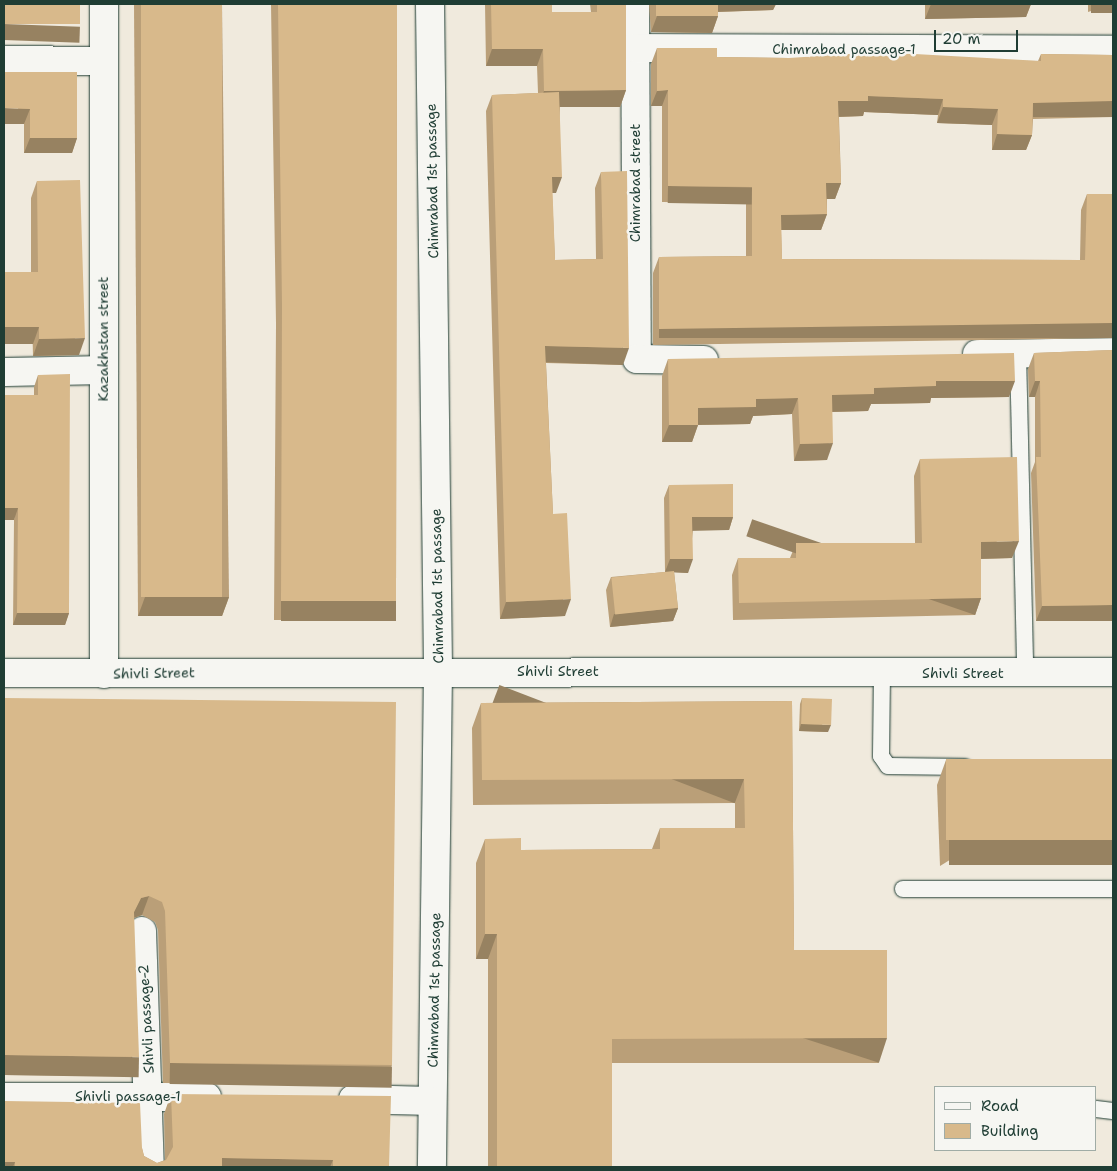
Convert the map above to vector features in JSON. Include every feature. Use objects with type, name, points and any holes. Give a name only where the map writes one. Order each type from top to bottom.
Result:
[{"type":"street","name":"Kazakhstan street","points":[[104,4],[104,674]]},
{"type":"street","name":"Chimrabad 1st passage","points":[[430,4],[438,670],[432,1167]]},
{"type":"street","name":"Chimrаbаd street","points":[[635,4],[638,361],[730,359]]},
{"type":"street","name":"Chimrаbаd passage-1","points":[[634,48],[1113,50]]},
{"type":"street","points":[[4,60],[103,61]]},
{"type":"street","points":[[948,354],[1113,352]]},
{"type":"street","points":[[4,372],[104,370]]},
{"type":"street","name":"Shivli Street","points":[[4,673],[104,674],[438,670],[882,673],[1113,672]]},
{"type":"street","name":"Shivli passage-2","points":[[142,932],[150,1096],[150,1167]]},
{"type":"street","name":"Shivli passage-1","points":[[4,1097],[238,1097]]},
{"type":"street","points":[[325,1099],[432,1101]]},
{"type":"lane","points":[[1018,353],[1025,672]]},
{"type":"lane","points":[[882,673],[881,756],[888,766],[986,767]]},
{"type":"lane","points":[[903,889],[1113,889]]},
{"type":"lane","points":[[1097,1109],[1113,1111]]},
{"type":"building","points":[[4,4],[80,4],[80,24],[4,24]]},
{"type":"building","points":[[141,4],[222,4],[222,597],[141,597]]},
{"type":"building","points":[[278,4],[397,4],[396,601],[281,601],[282,305]]},
{"type":"building","points":[[491,4],[552,4],[552,12],[597,12],[597,4],[626,4],[626,90],[544,91],[543,49],[492,49]]},
{"type":"building","points":[[656,4],[718,4],[718,16],[656,16]]},
{"type":"building","points":[[657,48],[717,48],[717,57],[789,58],[879,52],[1041,61],[1041,54],[1113,55],[1113,101],[1033,103],[1032,135],[997,134],[998,109],[943,107],[943,99],[868,96],[868,101],[838,101],[841,183],[826,183],[827,214],[781,215],[782,259],[1085,260],[1087,194],[1113,194],[1113,323],[659,329],[659,257],[752,256],[752,187],[668,186],[668,90],[657,91]]},
{"type":"building","points":[[4,72],[77,72],[77,138],[30,138],[30,109],[4,108]]},
{"type":"building","points":[[559,92],[562,177],[552,177],[555,260],[603,259],[601,172],[627,171],[629,348],[545,346],[553,514],[567,513],[571,599],[506,602],[492,95]]},
{"type":"building","points":[[80,180],[85,338],[39,339],[39,327],[4,327],[4,272],[38,272],[37,181]]},
{"type":"building","points":[[1113,350],[1113,605],[1042,606],[1036,457],[1041,457],[1040,381],[1035,381],[1034,353]]},
{"type":"building","points":[[1014,353],[1015,381],[936,381],[936,386],[874,388],[874,394],[832,395],[833,443],[800,444],[798,398],[756,399],[756,407],[698,408],[698,425],[669,425],[668,359]]},
{"type":"building","points":[[70,374],[69,613],[17,613],[18,508],[4,508],[4,395],[38,395],[38,375]]},
{"type":"building","points":[[1017,457],[1019,541],[981,542],[981,598],[739,603],[738,558],[796,558],[796,543],[922,543],[920,459]]},
{"type":"building","points":[[733,484],[733,517],[692,517],[693,559],[670,559],[669,485]]},
{"type":"building","points":[[674,571],[678,608],[615,614],[611,578]]},
{"type":"building","points":[[4,698],[396,702],[392,1065],[170,1063],[165,911],[162,902],[149,896],[141,898],[134,912],[139,1057],[4,1055]]},
{"type":"building","points":[[802,698],[832,699],[831,725],[801,724]]},
{"type":"building","points":[[792,701],[794,950],[887,950],[887,1038],[612,1039],[612,1167],[497,1167],[497,934],[485,934],[485,839],[521,838],[521,850],[660,849],[660,828],[745,828],[744,779],[482,780],[481,703]]},
{"type":"building","points":[[946,759],[1113,759],[1113,840],[946,840]]},
{"type":"building","points":[[171,1094],[391,1096],[389,1167],[333,1167],[333,1160],[222,1158],[222,1167],[15,1167],[15,1162],[4,1162],[4,1101],[140,1103],[144,1156],[157,1163],[166,1160],[173,1147]]}]
